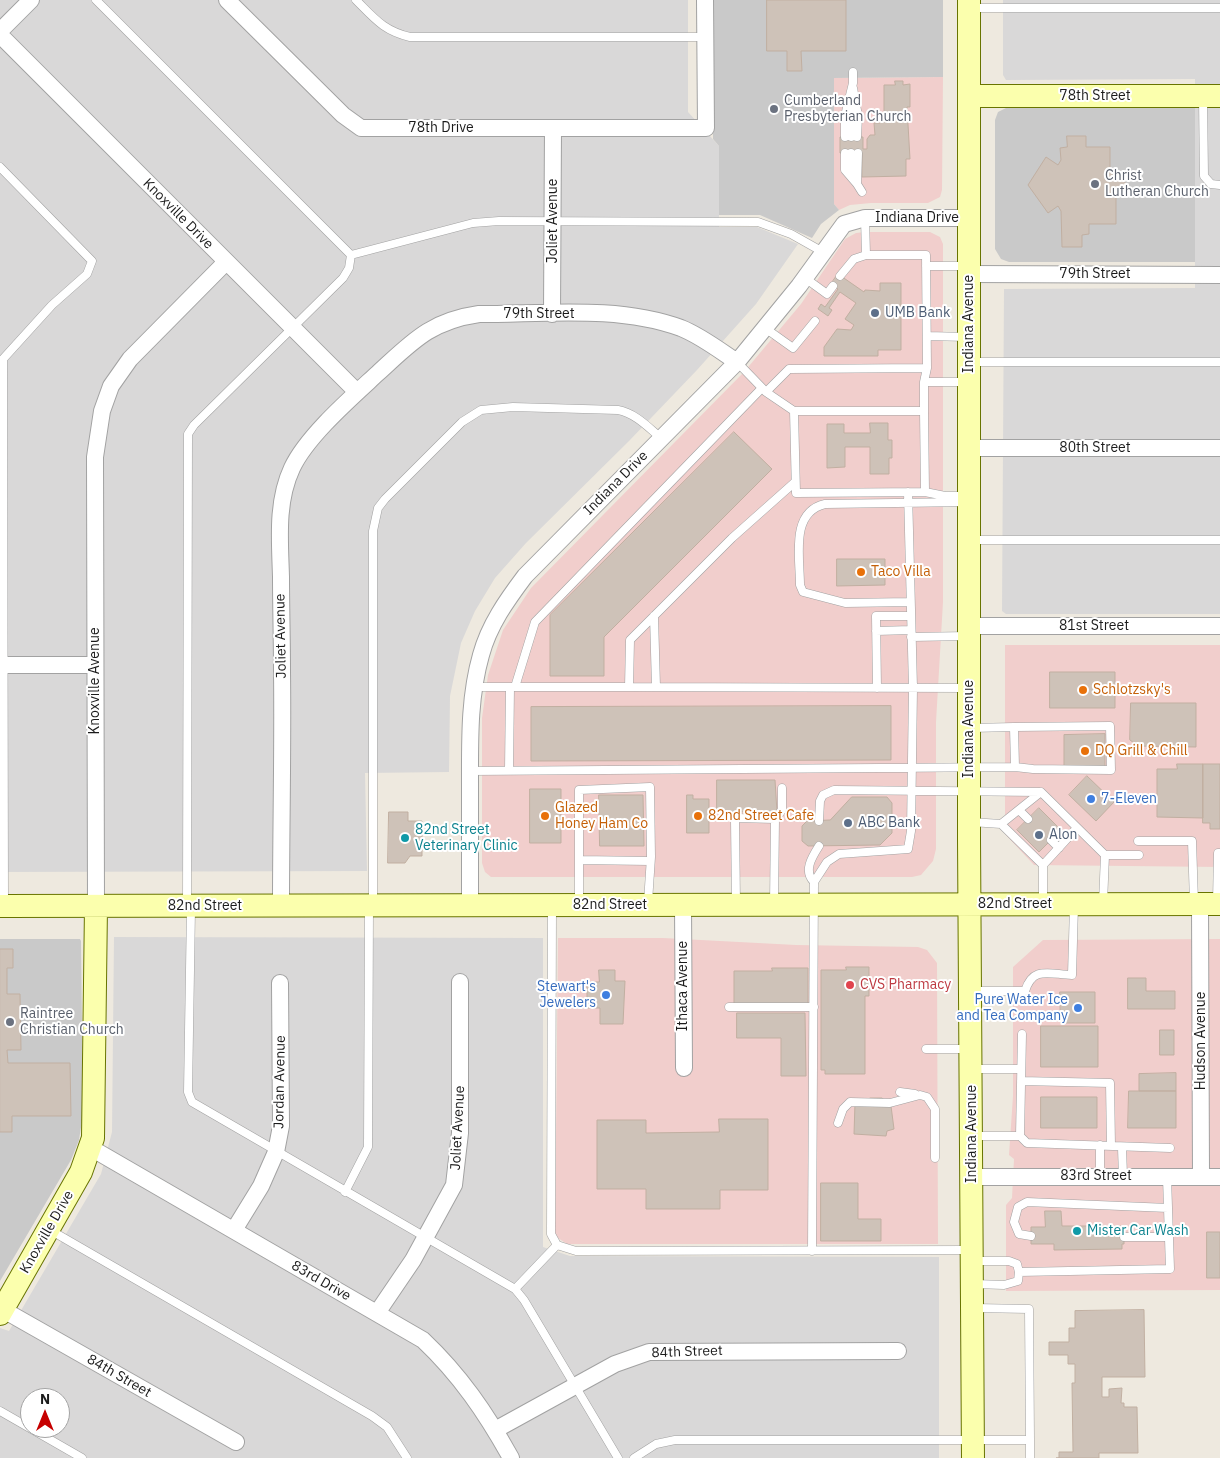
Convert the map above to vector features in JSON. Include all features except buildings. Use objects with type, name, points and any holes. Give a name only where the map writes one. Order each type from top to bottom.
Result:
[{"type":"main road","name":"Indiana Avenue","points":[[969,4],[969,822],[973,1450]]},
{"type":"main road","name":"78th Street","points":[[970,96],[1212,96]]},
{"type":"main road","name":"82nd Street","points":[[2,906],[1208,904]]},
{"type":"main road","name":"Knoxville Avenue","points":[[91,1148],[95,1115],[96,906]]},
{"type":"main road","name":"Knoxville Drive","points":[[1,1311],[81,1172],[91,1148]]},
{"type":"street","points":[[0,33],[31,0]]},
{"type":"street","name":"78th Drive","points":[[227,0],[343,115],[362,128],[706,128],[705,37]]},
{"type":"street","points":[[705,0],[705,37]]},
{"type":"street","name":"Knoxville Drive","points":[[0,33],[357,392]]},
{"type":"street","name":"Joliet Avenue","points":[[552,314],[553,128]]},
{"type":"street","name":"Indiana Drive","points":[[470,905],[470,721],[473,687],[481,654],[492,627],[507,600],[525,576],[737,362],[805,278],[844,224],[865,218],[969,218]]},
{"type":"street","name":"Knoxville Avenue","points":[[96,906],[96,457],[102,411],[111,386],[130,360],[226,262]]},
{"type":"street","name":"79th Street","points":[[969,270],[1220,275]]},
{"type":"street","name":"79th Street","points":[[357,392],[422,333],[445,321],[479,314],[620,314],[653,319],[682,328],[704,339],[737,362]]},
{"type":"street","name":"Joliet Avenue","points":[[281,906],[281,512],[291,470],[301,452],[357,392]]},
{"type":"street","name":"80th Street","points":[[969,448],[1220,448]]},
{"type":"street","name":"81st Street","points":[[969,631],[1220,626]]},
{"type":"street","points":[[1,665],[95,665]]},
{"type":"street","name":"Hudson Avenue","points":[[1201,1177],[1208,904]]},
{"type":"street","name":"Ithaca Avenue","points":[[683,905],[684,1068]]},
{"type":"street","name":"Joliet Avenue","points":[[377,1313],[426,1238],[450,1193],[458,1161],[460,982]]},
{"type":"street","name":"Jordan Avenue","points":[[234,1230],[261,1186],[276,1152],[281,1126],[280,983]]},
{"type":"street","name":"83rd Drive","points":[[91,1148],[423,1340],[450,1365],[473,1395],[511,1458]]},
{"type":"street","name":"83rd Street","points":[[972,1176],[1220,1177]]},
{"type":"street","name":"84th Street","points":[[1,1311],[236,1442]]},
{"type":"street","name":"84th Street","points":[[495,1430],[615,1364],[649,1352],[678,1350],[898,1351]]},
{"type":"lane","points":[[96,0],[351,255]]},
{"type":"lane","points":[[356,0],[381,26],[393,33],[410,37],[705,37]]},
{"type":"lane","points":[[969,4],[1220,8]]},
{"type":"lane","points":[[853,72],[858,116],[851,138],[845,116],[853,83]]},
{"type":"lane","points":[[1212,96],[1204,176],[1211,184],[1220,185]]},
{"type":"lane","points":[[857,184],[851,153],[845,170],[862,192]]},
{"type":"lane","points":[[0,166],[92,261],[88,274],[52,305],[3,359],[2,906]]},
{"type":"lane","points":[[865,218],[866,256]]},
{"type":"lane","points":[[351,255],[473,223],[553,221],[758,222],[791,234],[823,252]]},
{"type":"lane","points":[[351,255],[349,268],[343,278],[194,425],[188,434],[189,1097],[198,1106],[276,1152],[515,1289],[524,1300],[618,1458]]},
{"type":"lane","points":[[840,276],[854,259],[866,256],[926,255],[925,492]]},
{"type":"lane","points":[[926,266],[969,270]]},
{"type":"lane","points":[[805,278],[827,294],[833,286]]},
{"type":"lane","points":[[765,328],[793,348],[815,321]]},
{"type":"lane","points":[[927,336],[969,336]]},
{"type":"lane","points":[[737,362],[764,390],[794,411],[924,411]]},
{"type":"lane","points":[[924,382],[969,372],[1220,362]]},
{"type":"lane","points":[[509,770],[512,687],[535,622],[764,390],[789,369],[927,368]]},
{"type":"lane","points":[[345,1192],[366,1154],[369,1140],[373,531],[378,508],[450,434],[471,415],[481,410],[514,407],[626,411],[661,438]]},
{"type":"lane","points":[[794,411],[796,493],[925,492],[969,499]]},
{"type":"lane","points":[[629,687],[630,640],[739,532],[795,482]]},
{"type":"lane","points":[[812,1251],[814,882],[827,862],[839,854],[908,849],[911,831],[913,688],[908,492]]},
{"type":"lane","points":[[910,602],[845,603],[803,592],[800,585],[800,530],[803,519],[816,506],[825,504],[908,504],[969,499]]},
{"type":"lane","points":[[969,540],[1220,540]]},
{"type":"lane","points":[[654,616],[656,687]]},
{"type":"lane","points":[[877,688],[876,616],[911,616]]},
{"type":"lane","points":[[876,631],[911,634],[969,631]]},
{"type":"lane","points":[[473,687],[969,688]]},
{"type":"lane","points":[[470,771],[912,769],[1015,766],[1033,770],[1110,770],[1110,726],[969,728]]},
{"type":"lane","points":[[1014,727],[1015,766]]},
{"type":"lane","points":[[580,905],[579,790],[650,788],[648,905]]},
{"type":"lane","points":[[774,905],[775,819],[782,810],[782,788]]},
{"type":"lane","points":[[819,821],[820,801],[827,792],[877,789],[911,792],[1041,792],[1076,829],[1105,855],[1138,854]]},
{"type":"lane","points":[[1001,824],[1041,792]]},
{"type":"lane","points":[[1019,810],[1028,819]]},
{"type":"lane","points":[[736,905],[736,820],[738,818],[775,819]]},
{"type":"lane","points":[[969,822],[1001,824],[1043,865]]},
{"type":"lane","points":[[1043,904],[1043,865],[1076,829]]},
{"type":"lane","points":[[1051,840],[1058,848]]},
{"type":"lane","points":[[1138,841],[1192,841],[1208,904]]},
{"type":"lane","points":[[814,882],[810,878],[808,870],[819,846]]},
{"type":"lane","points":[[1208,904],[1218,853],[1220,853]]},
{"type":"lane","points":[[1103,904],[1105,855]]},
{"type":"lane","points":[[579,860],[650,861]]},
{"type":"lane","points":[[971,991],[1024,992],[1030,978],[1037,974],[1072,976],[1074,904]]},
{"type":"lane","points":[[552,905],[551,1234],[557,1245],[576,1251],[812,1251],[972,1256],[1009,1261],[1017,1264],[1018,1280],[1012,1284],[972,1284]]},
{"type":"lane","points":[[729,1007],[814,1007]]},
{"type":"lane","points":[[1020,1136],[1022,1034]]},
{"type":"lane","points":[[926,1049],[1021,1069]]},
{"type":"lane","points":[[1021,1081],[1110,1083],[1111,1146]]},
{"type":"lane","points":[[900,1092],[927,1097],[935,1109],[935,1158]]},
{"type":"lane","points":[[838,1123],[842,1109],[850,1102],[890,1103],[920,1095]]},
{"type":"lane","points":[[972,1136],[1020,1136],[1027,1143],[1100,1145],[1122,1148],[1170,1148]]},
{"type":"lane","points":[[1100,1145],[1100,1176]]},
{"type":"lane","points":[[1122,1148],[1123,1176]]},
{"type":"lane","points":[[1019,1272],[1170,1269],[1167,1177]]},
{"type":"lane","points":[[1031,1236],[1019,1234],[1014,1222],[1018,1207],[1027,1202],[1168,1208]]},
{"type":"lane","points":[[48,1229],[372,1416],[387,1427],[407,1458]]},
{"type":"lane","points":[[1124,1237],[1169,1237]]},
{"type":"lane","points":[[515,1289],[557,1245]]},
{"type":"lane","points":[[972,1308],[1029,1309],[1030,1458]]},
{"type":"lane","points":[[0,1411],[82,1458]]},
{"type":"lane","points":[[634,1458],[656,1444],[675,1440],[973,1450],[1030,1440]]},
{"type":"shaded area","points":[[0,0],[688,0],[688,112],[719,146],[719,227],[757,227],[798,244],[756,304],[697,370],[629,441],[526,543],[495,578],[475,611],[461,643],[450,696],[449,772],[365,773],[367,871],[0,872]]},
{"type":"shaded area","name":"Cumberland Presbyterian Church","points":[[713,0],[943,0],[943,77],[834,78],[834,204],[839,210],[821,224],[812,238],[760,215],[719,215],[719,146],[713,139]]},
{"type":"shaded area","points":[[1003,0],[1220,0],[1220,614],[1006,614],[1002,611],[1004,289],[1195,288],[1195,79],[1006,80],[1003,75]]},
{"type":"shaded area","points":[[943,77],[942,190],[940,197],[928,203],[871,203],[850,205],[839,210],[834,204],[834,78]]},
{"type":"shaded area","name":"Christ Lutheran Church","points":[[1008,107],[1195,107],[1195,262],[1009,262],[1001,259],[995,249],[995,120],[998,112]]},
{"type":"shaded area","points":[[930,232],[940,237],[943,244],[943,602],[936,722],[936,849],[933,861],[921,875],[912,877],[491,877],[485,872],[482,863],[482,718],[488,675],[503,630],[531,588],[744,372],[801,304],[845,239],[856,233]]},
{"type":"shaded area","points":[[1005,645],[1220,645],[1220,867],[1034,865],[1005,834]]},
{"type":"shaded area","points":[[114,937],[543,938],[543,1247],[570,1256],[939,1257],[939,1458],[0,1458],[0,1328],[9,1331],[101,1174],[112,1132]]},
{"type":"shaded area","points":[[558,938],[663,938],[796,945],[918,947],[927,950],[937,963],[938,1244],[567,1244],[555,1236]]},
{"type":"shaded area","points":[[0,939],[80,939],[81,941],[83,1114],[79,1140],[71,1160],[0,1281]]},
{"type":"shaded area","points":[[1220,939],[1220,1290],[1006,1291],[1006,1205],[1012,1198],[1014,1159],[1009,1155],[1013,1096],[1013,967],[1043,940]]},
{"type":"place","name":"Cumberland Presbyterian Church","points":[[774,109]]},
{"type":"place","name":"Christ Lutheran Church","points":[[1095,184]]},
{"type":"place","name":"UMB Bank","points":[[875,313]]},
{"type":"place","name":"Taco Villa","points":[[861,572]]},
{"type":"place","name":"Schlotzsky's","points":[[1083,690]]},
{"type":"place","name":"DQ Grill & Chill","points":[[1085,751]]},
{"type":"place","name":"7-Eleven","points":[[1091,799]]},
{"type":"place","name":"Glazed Honey Ham Co","points":[[545,816]]},
{"type":"place","name":"82nd Street Cafe","points":[[698,816]]},
{"type":"place","name":"ABC Bank","points":[[848,823]]},
{"type":"place","name":"Alon","points":[[1039,835]]},
{"type":"place","name":"82nd Street Veterinary Clinic","points":[[405,838]]},
{"type":"place","name":"CVS Pharmacy","points":[[850,985]]},
{"type":"place","name":"Stewart's Jewelers","points":[[606,995]]},
{"type":"place","name":"Pure Water Ice and Tea Company","points":[[1078,1008]]},
{"type":"place","name":"Raintree Christian Church","points":[[10,1022]]},
{"type":"place","name":"Mister Car Wash","points":[[1077,1231]]}]
